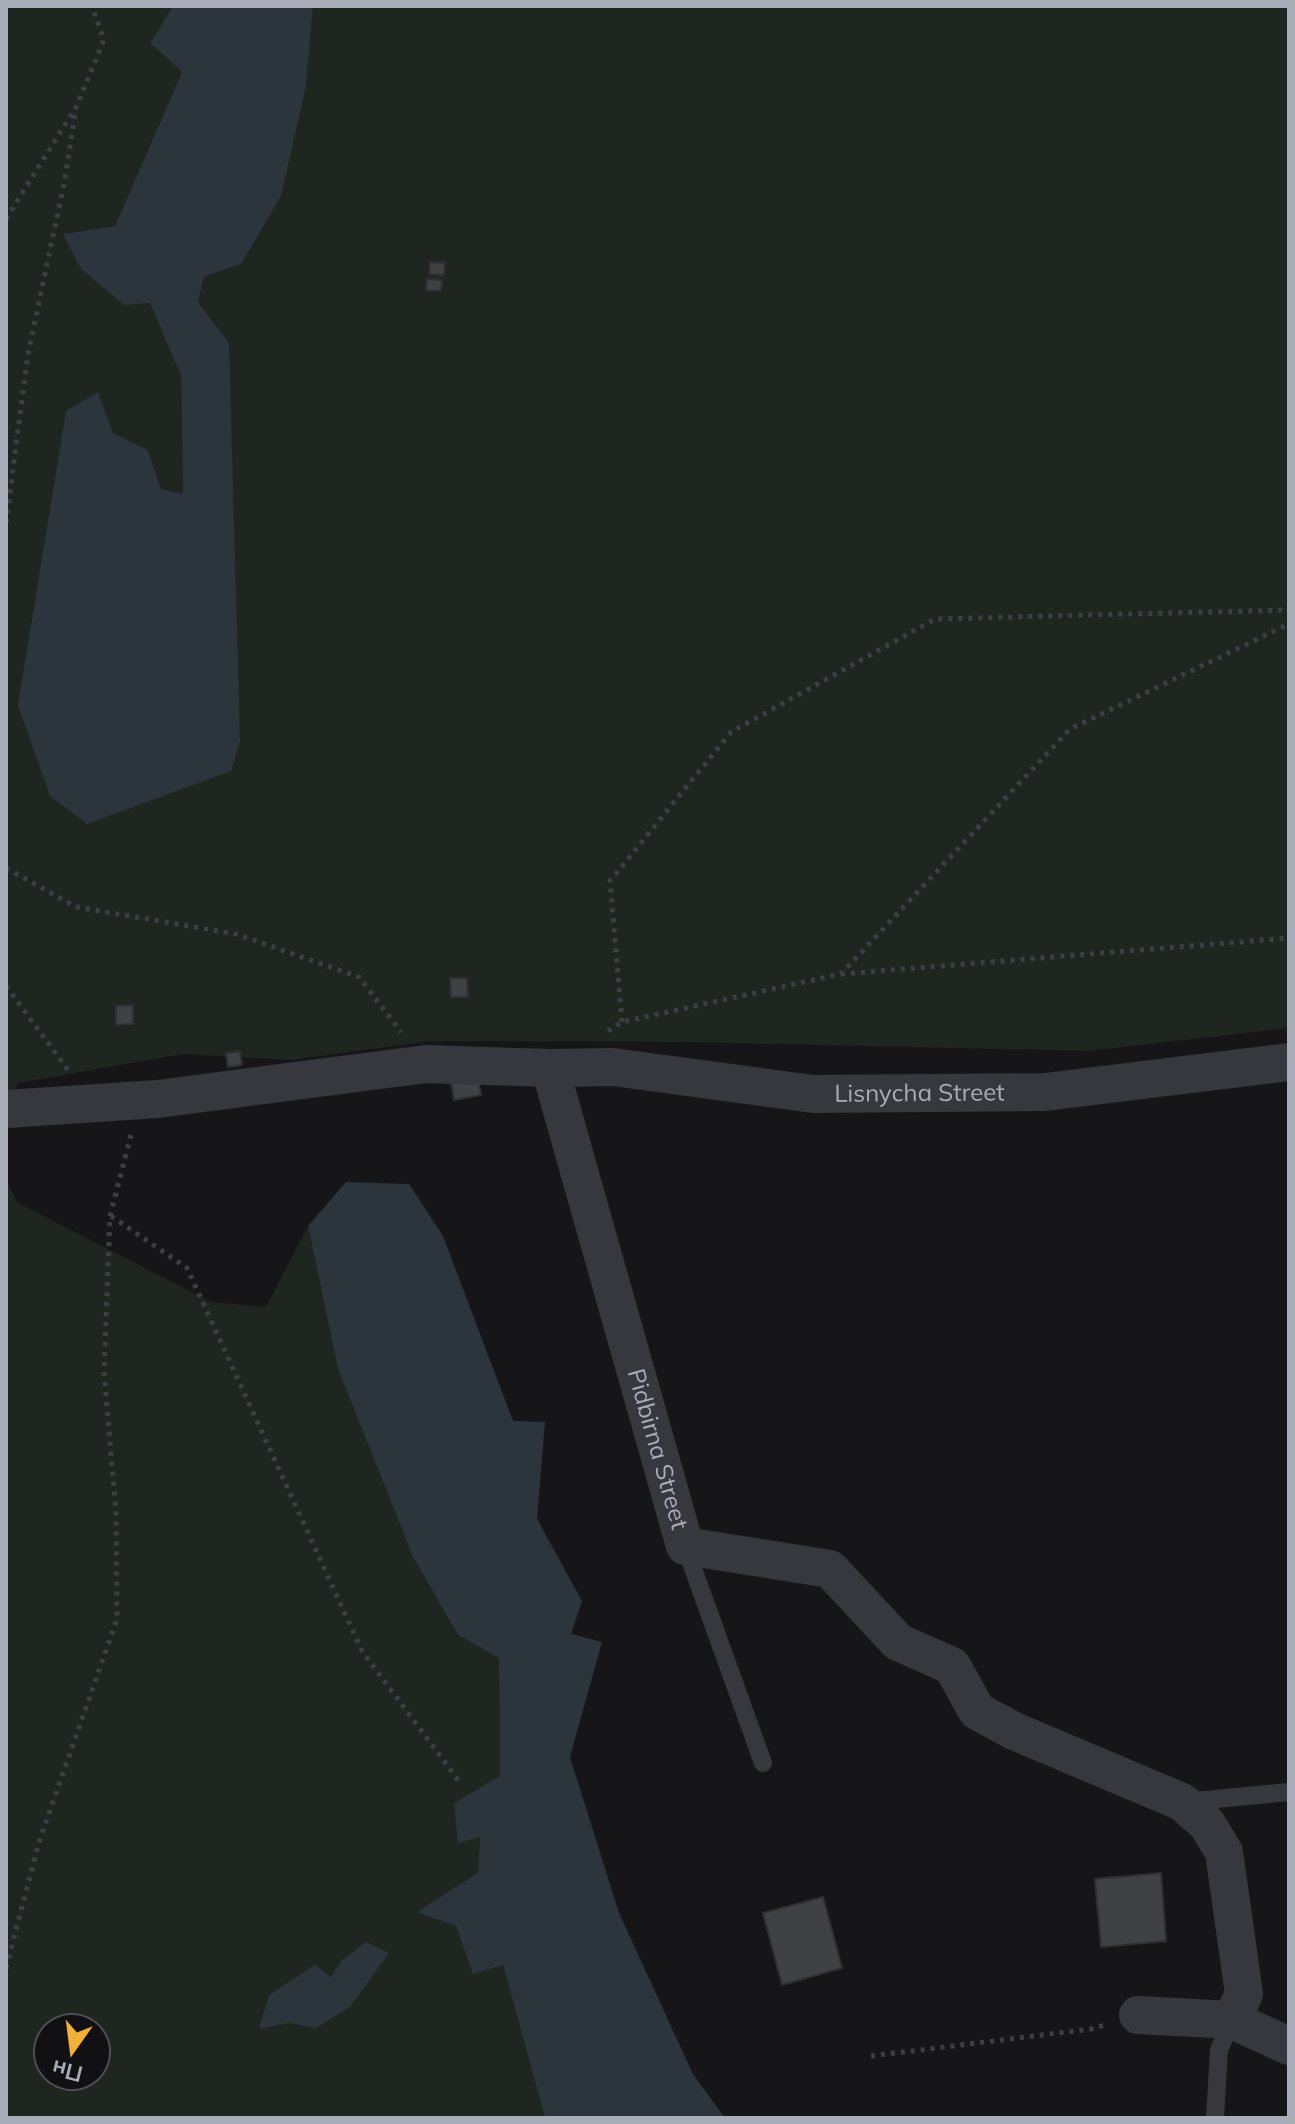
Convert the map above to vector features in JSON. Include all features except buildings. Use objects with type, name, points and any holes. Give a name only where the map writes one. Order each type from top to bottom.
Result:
[{"type":"street","name":"Lisnycha Street","points":[[6,1109],[158,1099],[426,1064],[613,1067],[813,1094],[1045,1092],[1289,1062]]},
{"type":"street","name":"Pidbirna Street","points":[[550,1068],[685,1546],[830,1569],[898,1642],[952,1666],[977,1711],[1014,1731],[1182,1802],[1207,1824],[1224,1852],[1244,1994],[1232,2020]]},
{"type":"street","points":[[1138,2015],[1232,2020],[1289,2046]]},
{"type":"lane","points":[[685,1546],[763,1763]]},
{"type":"lane","name":"Pidbirna Street","points":[[1182,1802],[1289,1792]]},
{"type":"lane","points":[[1215,2118],[1219,2050],[1232,2020]]},
{"type":"path","points":[[6,219],[76,107],[104,40],[92,6]]},
{"type":"path","points":[[6,523],[28,354],[65,179],[76,107]]},
{"type":"path","points":[[622,1022],[610,881],[731,732],[935,619],[1289,610]]},
{"type":"path","points":[[841,974],[1070,729],[1289,624]]},
{"type":"path","points":[[6,868],[76,907],[236,934],[359,977],[426,1064]]},
{"type":"path","points":[[598,1037],[622,1022],[841,974],[1289,938]]},
{"type":"path","points":[[6,986],[92,1103]]},
{"type":"path","points":[[6,1968],[39,1842],[117,1619],[116,1511],[104,1372],[110,1216],[130,1137],[158,1099]]},
{"type":"path","points":[[110,1216],[187,1268],[362,1651],[458,1780]]},
{"type":"path","points":[[871,2056],[1091,2029],[1138,2015]]},
{"type":"shaded area","points":[[6,6],[173,6],[150,43],[182,72],[115,226],[63,234],[150,303],[181,376],[183,494],[161,489],[148,450],[113,433],[98,393],[87,824],[229,344],[198,302],[204,277],[241,264],[306,86],[313,6],[1289,6],[1289,1028],[1088,1051],[692,1042],[431,1041],[291,1060],[183,1054],[18,1083],[6,1114]]},
{"type":"shaded area","points":[[173,6],[313,6],[306,86],[281,196],[241,264],[204,277],[198,302],[229,343],[240,741],[231,771],[87,824],[50,796],[18,705],[66,411],[98,392],[113,433],[148,450],[161,489],[183,494],[181,376],[150,303],[124,305],[81,269],[63,234],[115,226],[182,72],[150,43]]},
{"type":"shaded area","points":[[6,1180],[18,1203],[211,1302],[266,1307],[308,1226],[338,1369],[413,1557],[458,1635],[499,1657],[500,1776],[480,1837],[478,1873],[456,1926],[503,1965],[545,2118],[6,2118]]},
{"type":"shaded area","points":[[346,1182],[409,1184],[443,1236],[513,1421],[545,1422],[537,1519],[582,1601],[571,1634],[602,1642],[570,1757],[619,1913],[693,2074],[725,2118],[545,2118],[503,1965],[473,1974],[456,1926],[417,1912],[478,1873],[480,1837],[458,1843],[454,1803],[500,1776],[499,1658],[458,1635],[413,1557],[338,1369],[308,1226]]},
{"type":"shaded area","points":[[366,1942],[389,1953],[350,2007],[316,2028],[289,2023],[259,2029],[269,1995],[315,1965],[331,1977],[342,1960]]}]
